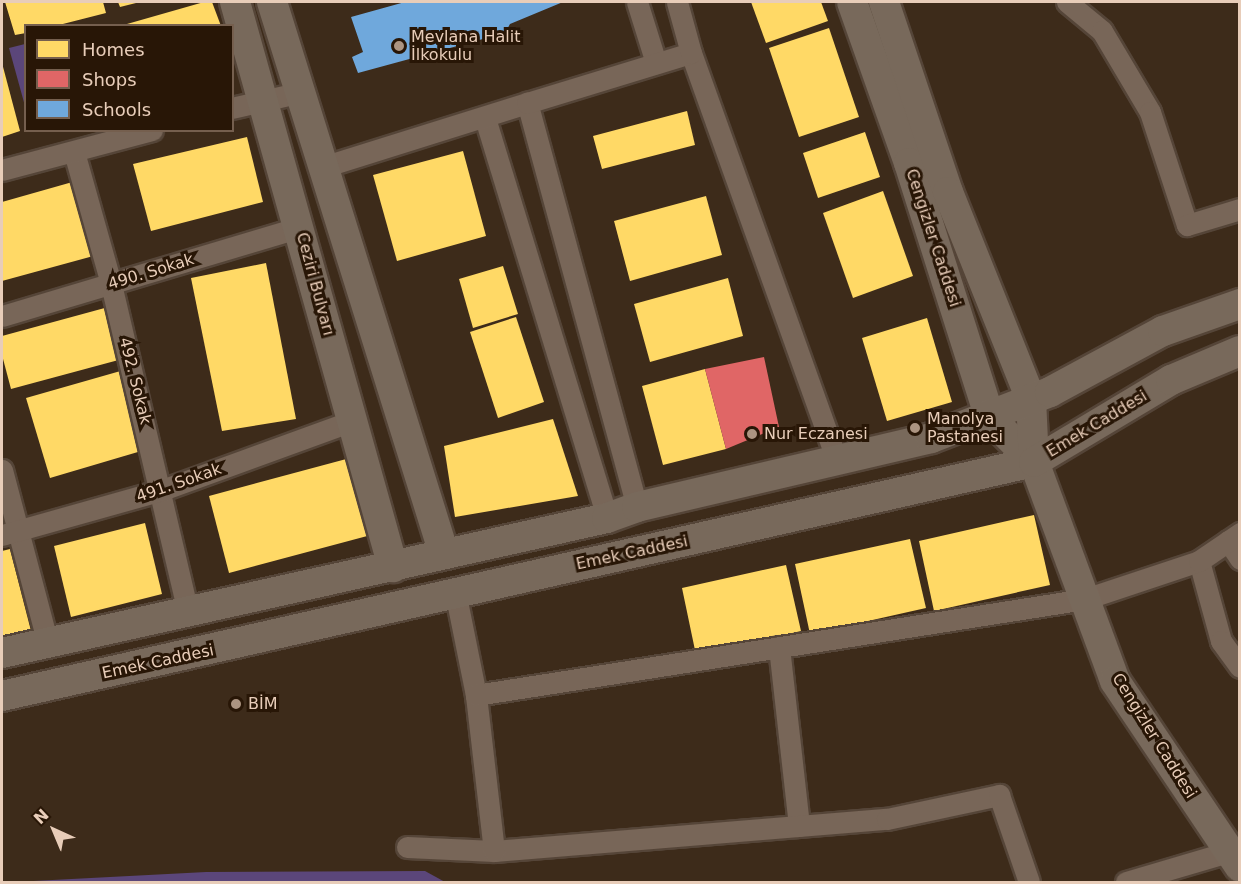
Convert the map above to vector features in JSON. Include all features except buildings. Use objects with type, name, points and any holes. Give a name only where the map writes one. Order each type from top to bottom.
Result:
[{"type":"street","name":"Ceziri Bulvarı","points":[[235,2],[300,227],[393,567]]},
{"type":"street","points":[[272,2],[326,166],[444,554]]},
{"type":"street","points":[[637,2],[656,63]]},
{"type":"street","points":[[677,2],[690,53],[837,461]]},
{"type":"street","name":"Cengizler Caddesi","points":[[852,2],[909,163],[990,418],[1034,462]]},
{"type":"street","name":"Cengizler Caddesi","points":[[884,2],[948,192],[1031,399],[1034,462],[1115,681],[1234,859]]},
{"type":"street","points":[[1067,2],[1102,31],[1150,112],[1187,225],[1239,208]]},
{"type":"street","points":[[326,166],[690,53]]},
{"type":"street","points":[[234,108],[302,92]]},
{"type":"street","points":[[527,103],[637,507]]},
{"type":"street","points":[[485,118],[607,518]]},
{"type":"street","points":[[2,170],[145,132]]},
{"type":"street","name":"492. Sokak","points":[[74,152],[111,284],[162,490],[188,613]]},
{"type":"street","name":"490. Sokak","points":[[2,316],[300,227]]},
{"type":"street","points":[[2,653],[607,518],[637,507],[931,438],[990,418],[1163,331],[1239,304]]},
{"type":"street","name":"Emek Caddesi","points":[[2,696],[277,635],[455,591],[1034,462],[1171,380],[1239,351]]},
{"type":"street","name":"491. Sokak","points":[[9,533],[162,490],[352,421]]},
{"type":"street","points":[[2,470],[9,533],[48,644]]},
{"type":"street","points":[[476,695],[1085,599],[1199,561],[1234,537],[1239,559]]},
{"type":"street","points":[[1199,561],[1221,641],[1239,666]]},
{"type":"street","points":[[455,591],[476,695],[494,851]]},
{"type":"street","points":[[779,647],[799,826]]},
{"type":"street","points":[[408,847],[494,851],[886,819],[999,795],[1029,882]]},
{"type":"street","points":[[1126,882],[1234,859]]},
{"type":"shaded area","points":[[24,44],[24,102],[9,48]]},
{"type":"shaded area","points":[[425,871],[445,882],[14,882],[206,872]]},
{"type":"place","name":"Mevlana Halit İlkokulu","points":[[399,46]]},
{"type":"place","name":"Manolya Pastanesi","points":[[915,428]]},
{"type":"place","name":"Nur Eczanesi","points":[[752,434]]},
{"type":"place","name":"BİM","points":[[236,704]]}]
